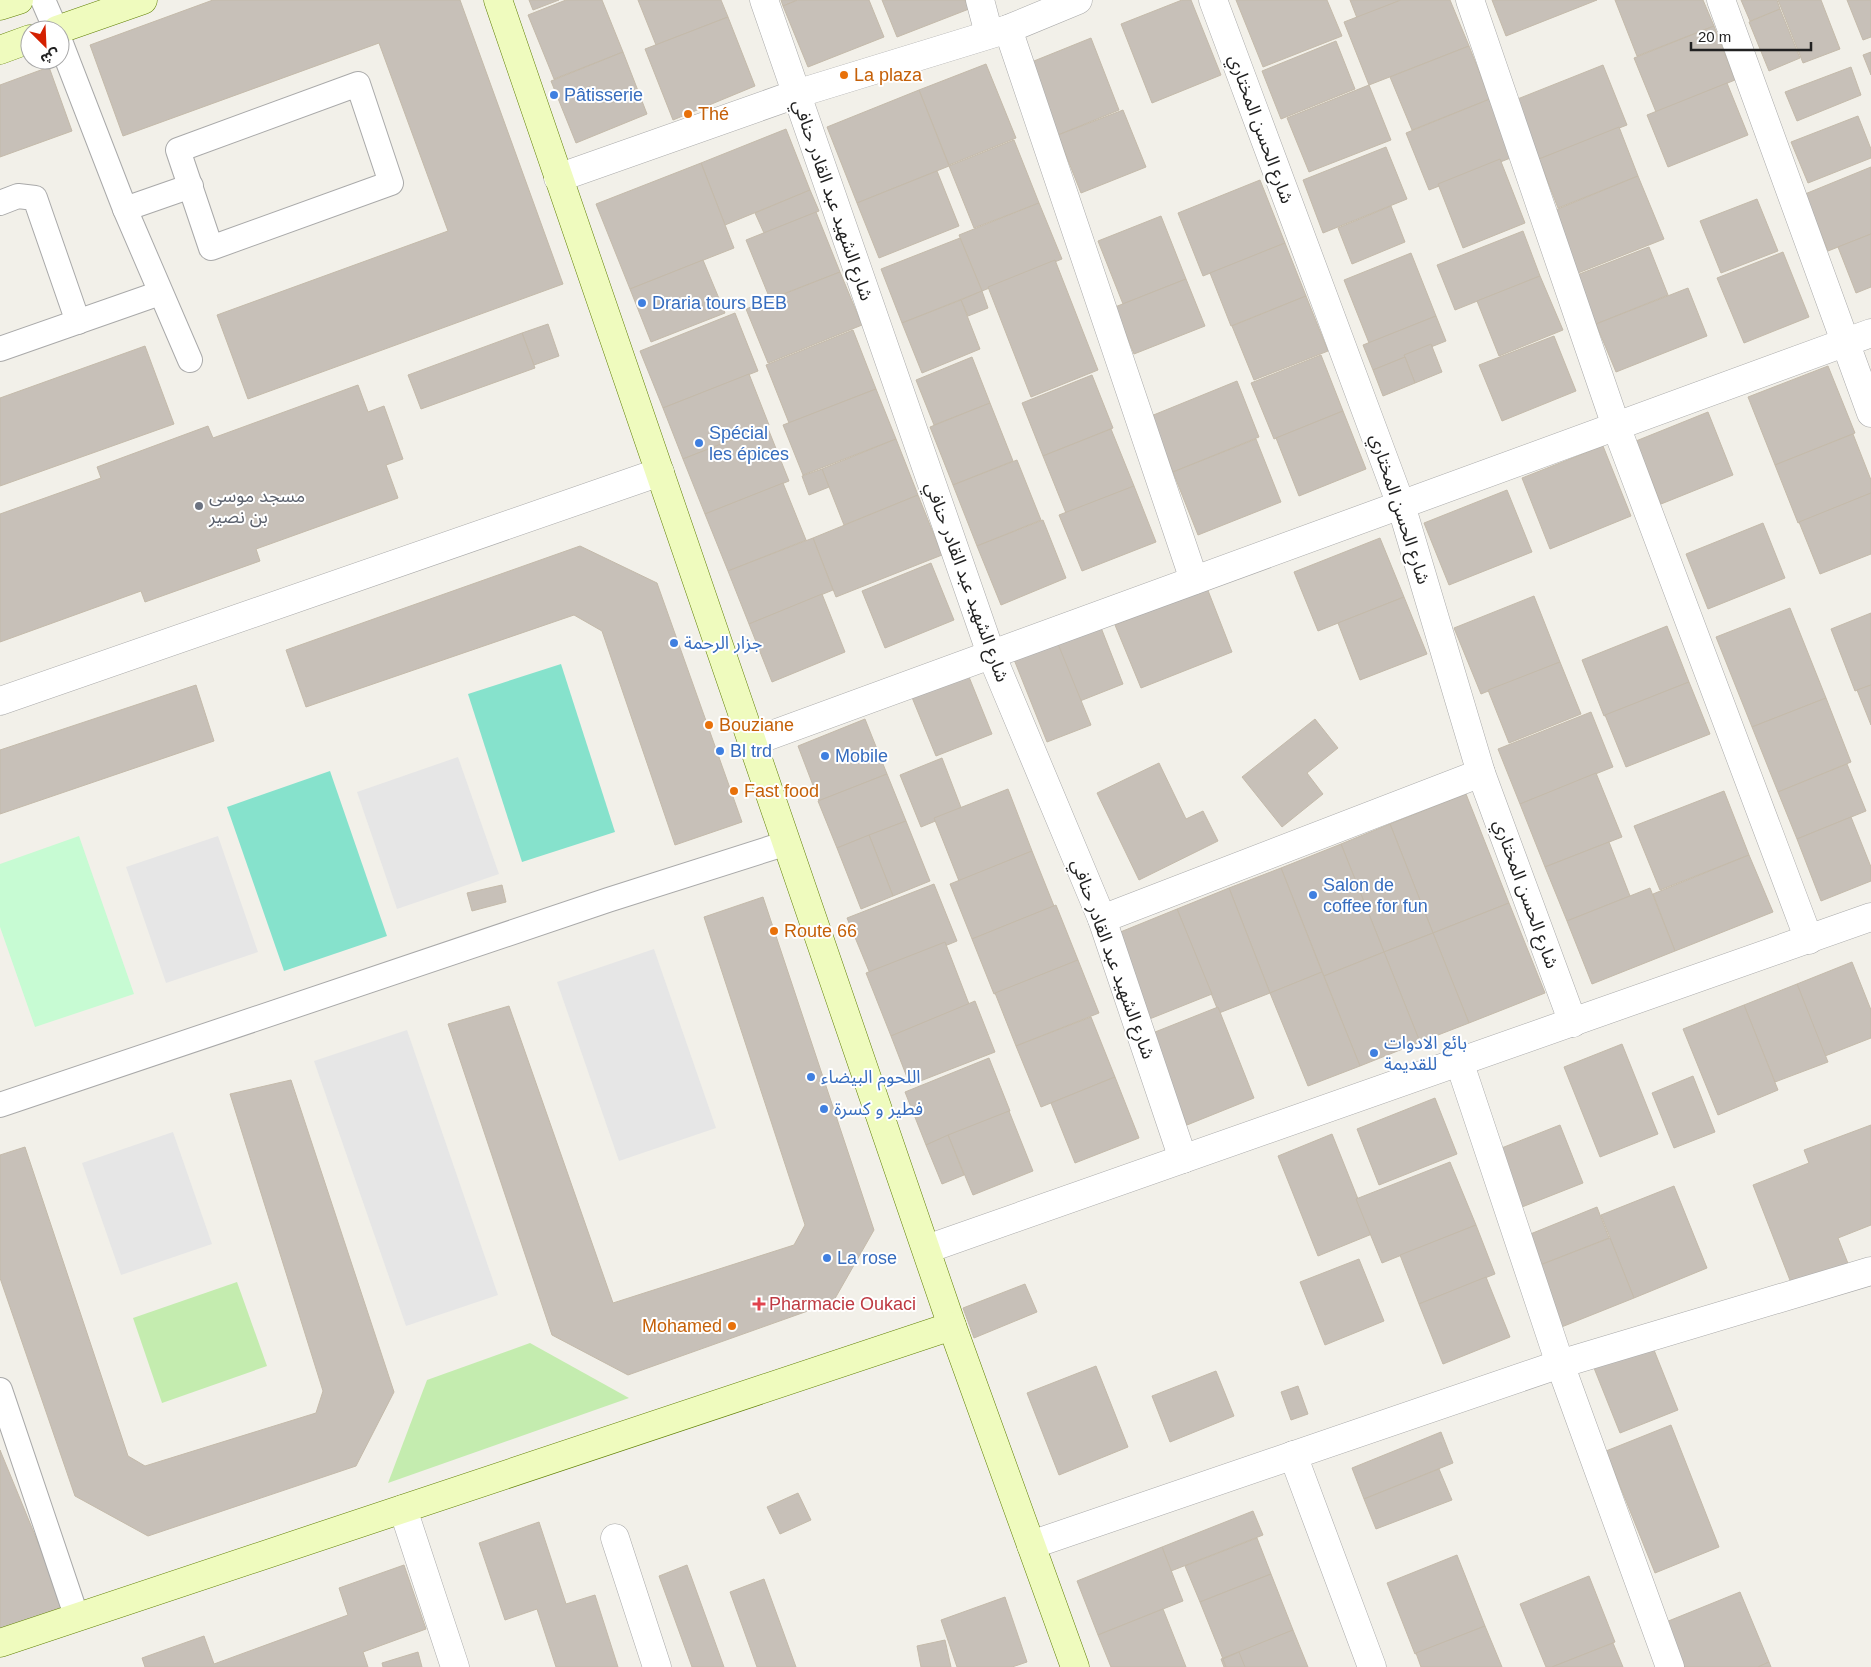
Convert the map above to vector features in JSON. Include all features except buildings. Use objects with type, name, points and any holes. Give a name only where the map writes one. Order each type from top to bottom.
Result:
[{"type":"main road","points":[[0,6],[19,0]]},
{"type":"main road","points":[[70,25],[143,0]]},
{"type":"main road","points":[[498,0],[952,1326],[1075,1667]]},
{"type":"main road","points":[[0,50],[20,43]]},
{"type":"main road","points":[[0,1643],[952,1326]]},
{"type":"street","name":"شارع الشهيد عبد القادر حنافي","points":[[764,0],[991,654],[1102,919],[1183,1159]]},
{"type":"street","points":[[980,0],[998,32],[1194,580]]},
{"type":"street","points":[[558,178],[796,94],[998,32],[1078,0]]},
{"type":"street","name":"شارع الحسن المختاري","points":[[1213,0],[1401,505],[1481,773],[1574,1023]]},
{"type":"street","points":[[1470,0],[1616,426],[1809,940]]},
{"type":"street","points":[[1721,0],[1859,338],[1871,413]]},
{"type":"street","points":[[752,742],[1859,338]]},
{"type":"street","points":[[0,701],[660,472]]},
{"type":"street","points":[[1102,919],[1481,773]]},
{"type":"street","points":[[927,1249],[1871,917]]},
{"type":"street","points":[[1459,1061],[1560,1364],[1670,1667]]},
{"type":"street","points":[[1030,1545],[1560,1364],[1871,1271]]},
{"type":"street","points":[[1293,1455],[1372,1667]]},
{"type":"street","points":[[403,1509],[455,1667]]},
{"type":"street","points":[[615,1538],[657,1667]]},
{"type":"lane","points":[[43,0],[52,20]]},
{"type":"lane","points":[[70,67],[125,210],[190,360]]},
{"type":"lane","points":[[358,84],[391,183],[211,248],[190,186],[178,150],[358,84]]},
{"type":"lane","points":[[125,210],[190,186]]},
{"type":"lane","points":[[0,203],[18,196],[35,198],[78,322]]},
{"type":"lane","points":[[0,349],[160,293]]},
{"type":"lane","points":[[0,1104],[571,912],[787,844]]},
{"type":"lane","points":[[0,1390],[77,1618]]},
{"type":"green space","points":[[561,664],[615,832],[522,862],[468,694]]},
{"type":"green space","points":[[330,771],[387,936],[284,971],[227,807]]},
{"type":"green space","points":[[79,836],[134,994],[35,1027],[0,927],[0,864]]},
{"type":"green space","points":[[237,1282],[267,1366],[162,1403],[133,1318]]},
{"type":"green space","points":[[530,1343],[629,1398],[388,1483],[427,1380]]},
{"type":"shaded area","points":[[458,757],[499,874],[397,909],[357,792]]},
{"type":"shaded area","points":[[218,836],[258,952],[166,983],[126,867]]},
{"type":"shaded area","points":[[654,949],[716,1128],[619,1161],[557,982]]},
{"type":"shaded area","points":[[407,1030],[498,1295],[406,1326],[314,1061]]},
{"type":"shaded area","points":[[173,1132],[212,1244],[121,1275],[82,1163]]},
{"type":"place","name":"La plaza","points":[[844,75]]},
{"type":"place","name":"Pâtisserie","points":[[554,95]]},
{"type":"place","name":"Thé","points":[[688,114]]},
{"type":"place","name":"Draria tours BEB","points":[[642,303]]},
{"type":"place","name":"Spécial les épices","points":[[699,443]]},
{"type":"place","name":"مسجد موسى بن نصير","points":[[199,506]]},
{"type":"place","name":"جزار الرحمة","points":[[674,643]]},
{"type":"place","name":"Bouziane","points":[[709,725]]},
{"type":"place","name":"Bl trd","points":[[720,751]]},
{"type":"place","name":"Mobile","points":[[825,756]]},
{"type":"place","name":"Fast food","points":[[734,791]]},
{"type":"place","name":"Salon de coffee for fun","points":[[1313,895]]},
{"type":"place","name":"Route 66","points":[[774,931]]},
{"type":"place","name":"بائع الادوات للقديمة","points":[[1374,1053]]},
{"type":"place","name":"اللحوم البيضاء","points":[[811,1077]]},
{"type":"place","name":"فطير و كسرة","points":[[824,1109]]},
{"type":"place","name":"La rose","points":[[827,1258]]},
{"type":"place","name":"Pharmacie Oukaci","points":[[759,1304]]},
{"type":"place","name":"Mohamed","points":[[732,1326]]}]
